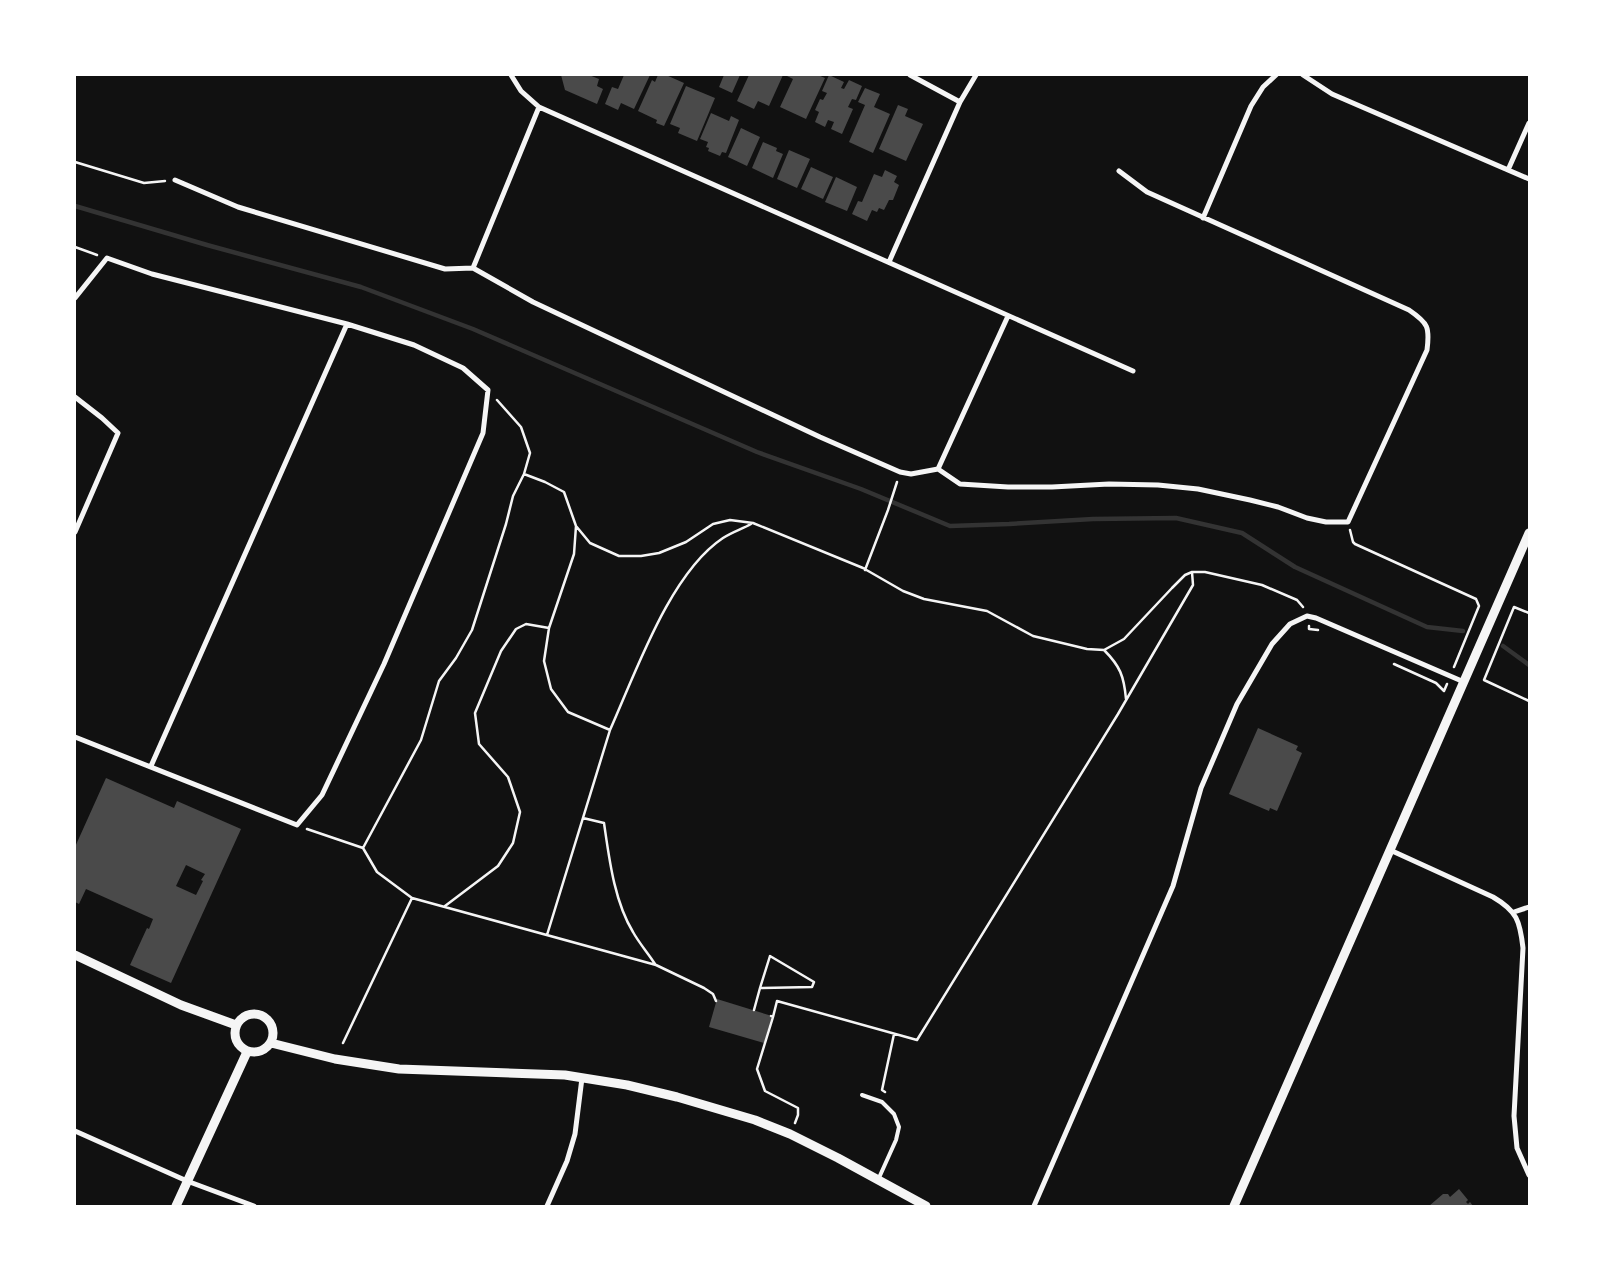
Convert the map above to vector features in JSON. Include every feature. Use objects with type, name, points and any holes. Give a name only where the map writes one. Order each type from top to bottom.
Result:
[{"type":"street","points":[[511,75],[521,91],[539,107],[1133,370]]},
{"type":"street","points":[[910,75],[960,102]]},
{"type":"street","points":[[889,262],[960,102],[976,75]]},
{"type":"street","points":[[1203,218],[1251,106],[1263,87],[1276,75]]},
{"type":"street","points":[[1304,75],[1332,94],[1529,179]]},
{"type":"street","points":[[473,268],[539,107]]},
{"type":"street","points":[[1508,170],[1529,123]]},
{"type":"street","points":[[175,180],[238,207],[445,269],[473,268],[533,302],[820,437],[891,468],[911,474],[938,468],[960,484],[1008,487],[1109,484],[1158,485],[1198,489],[1260,503],[1307,518],[1326,522],[1348,522],[1427,350],[1429,334],[1423,320],[1409,310],[1147,192],[1119,171]]},
{"type":"street","points":[[75,298],[108,258],[152,274],[347,324],[414,345],[463,368],[488,390],[483,433],[384,664],[322,795],[297,825],[75,737]]},
{"type":"street","points":[[938,468],[1008,316]]},
{"type":"street","points":[[151,766],[347,324]]},
{"type":"street","points":[[75,397],[118,433],[75,532]]},
{"type":"street","points":[[1234,1206],[1529,533]]},
{"type":"street","points":[[1034,1206],[1172,886],[1201,788],[1237,704],[1272,644],[1290,624],[1307,616],[1316,618],[1464,682]]},
{"type":"street","points":[[1390,850],[1493,897],[1514,912],[1522,935],[1523,948],[1514,1116],[1518,1148],[1529,1175]]},
{"type":"street","points":[[1514,912],[1529,906]]},
{"type":"street","points":[[75,955],[181,1004],[236,1025]]},
{"type":"street","points":[[1522,986],[1529,986]]},
{"type":"street","points":[[258,1014],[264,1016],[273,1031],[271,1043],[263,1051],[247,1052],[241,1048],[235,1038],[236,1025],[245,1016],[258,1014]]},
{"type":"street","points":[[271,1043],[335,1059],[399,1069],[547,1073],[583,1076],[677,1097],[755,1120],[814,1146],[922,1205]]},
{"type":"street","points":[[176,1206],[247,1052]]},
{"type":"street","points":[[546,1206],[566,1161],[575,1134],[583,1076]]},
{"type":"street","points":[[75,1131],[187,1182],[254,1206]]},
{"type":"lane","points":[[862,1096],[882,1102],[894,1114],[899,1127],[896,1140],[878,1180]]},
{"type":"path","points":[[75,162],[144,183],[175,180]]},
{"type":"path","points":[[75,247],[108,258]]},
{"type":"path","points":[[363,848],[421,740],[439,681],[456,658],[472,630],[513,496],[524,474],[530,452],[521,427],[488,390]]},
{"type":"path","points":[[524,474],[564,492],[576,526],[590,543],[619,556],[641,556],[659,553],[686,542],[713,524],[730,520],[753,523],[865,570],[903,591],[924,599],[987,611],[1033,636],[1087,649],[1104,650],[1124,640],[1172,588],[1185,575],[1192,572],[1205,572],[1262,585],[1297,600],[1304,607],[1307,616]]},
{"type":"path","points":[[865,570],[894,494]]},
{"type":"path","points":[[1348,522],[1355,544],[1476,599],[1479,606],[1459,654]]},
{"type":"path","points":[[548,935],[610,730],[664,612],[694,564],[723,538],[753,523]]},
{"type":"path","points":[[576,526],[574,554],[549,628],[544,661],[551,689],[568,712],[610,730]]},
{"type":"path","points":[[796,1123],[798,1108],[765,1091],[757,1069],[777,1002],[916,1040],[1126,700],[1193,585],[1192,572]]},
{"type":"path","points":[[1529,613],[1514,607],[1484,680],[1529,701]]},
{"type":"path","points":[[445,906],[498,866],[513,843],[520,812],[508,777],[479,744],[475,713],[501,651],[516,629],[526,624],[549,628]]},
{"type":"path","points":[[1104,650],[1121,671],[1125,682],[1126,700]]},
{"type":"path","points":[[583,818],[604,823],[609,860],[621,904],[632,931],[656,965]]},
{"type":"path","points":[[297,825],[363,848],[377,872],[412,898],[639,962],[656,965],[704,988],[713,994],[716,1001]]},
{"type":"path","points":[[343,1043],[412,898]]},
{"type":"path","points":[[754,1010],[760,988],[770,956],[814,982],[812,987],[760,988]]},
{"type":"building","points":[[561,75],[589,75],[599,79],[597,86],[603,89],[597,104],[565,90]]},
{"type":"building","points":[[624,75],[650,75],[634,109],[621,103],[618,110],[605,104],[612,87],[618,89]]},
{"type":"building","points":[[658,75],[666,75],[684,83],[664,126],[656,123],[657,120],[638,111],[652,80],[655,82]]},
{"type":"building","points":[[724,75],[740,75],[732,93],[719,87]]},
{"type":"building","points":[[749,75],[783,75],[769,106],[758,101],[754,109],[737,101]]},
{"type":"building","points":[[785,75],[818,75],[825,78],[806,119],[780,107],[793,79]]},
{"type":"building","points":[[829,75],[844,82],[841,88],[844,89],[849,80],[862,86],[856,100],[852,99],[848,107],[853,109],[842,134],[831,129],[834,122],[828,120],[825,127],[815,122],[819,112],[815,110],[820,99],[823,100],[827,93],[822,91]]},
{"type":"building","points":[[686,86],[715,98],[697,141],[678,133],[680,128],[670,124]]},
{"type":"building","points":[[865,88],[880,94],[874,107],[890,114],[873,153],[849,142],[865,105],[858,102]]},
{"type":"building","points":[[898,105],[908,109],[905,116],[923,124],[906,161],[879,149]]},
{"type":"building","points":[[711,113],[729,121],[731,116],[739,120],[726,153],[722,152],[720,156],[708,151],[709,148],[706,147],[708,142],[700,139]]},
{"type":"building","points":[[741,128],[760,137],[747,166],[728,157]]},
{"type":"building","points":[[763,142],[777,148],[776,151],[783,154],[773,178],[752,168]]},
{"type":"building","points":[[789,150],[810,159],[797,188],[777,179]]},
{"type":"building","points":[[811,167],[833,177],[823,199],[801,189]]},
{"type":"building","points":[[885,170],[897,176],[894,182],[899,185],[893,200],[889,200],[884,210],[879,208],[877,212],[872,210],[867,221],[852,214],[858,201],[862,202],[874,174],[882,177]]},
{"type":"building","points":[[836,177],[857,187],[847,211],[825,202]]},
{"type":"building","points":[[1258,728],[1298,746],[1296,750],[1302,753],[1277,811],[1270,808],[1269,811],[1229,794]]},
{"type":"building","points":[[106,778],[174,808],[177,801],[241,829],[171,983],[130,965],[153,919],[86,889],[79,904],[75,902],[75,847]],"holes":[[[186,865],[205,874],[196,895],[176,886]]]},
{"type":"building","points":[[717,999],[772,1016],[764,1043],[709,1027]]},
{"type":"building","points":[[1459,1189],[1468,1200],[1466,1202],[1468,1204],[1470,1202],[1473,1206],[1429,1206],[1443,1194],[1448,1194],[1450,1197]]},
{"type":"waterway","points":[[75,206],[207,245],[361,287],[473,329],[757,452],[861,489],[950,526],[1093,519],[1176,518],[1242,533],[1295,567],[1427,627],[1463,631]]},
{"type":"waterway","points":[[1503,646],[1529,665]]}]
